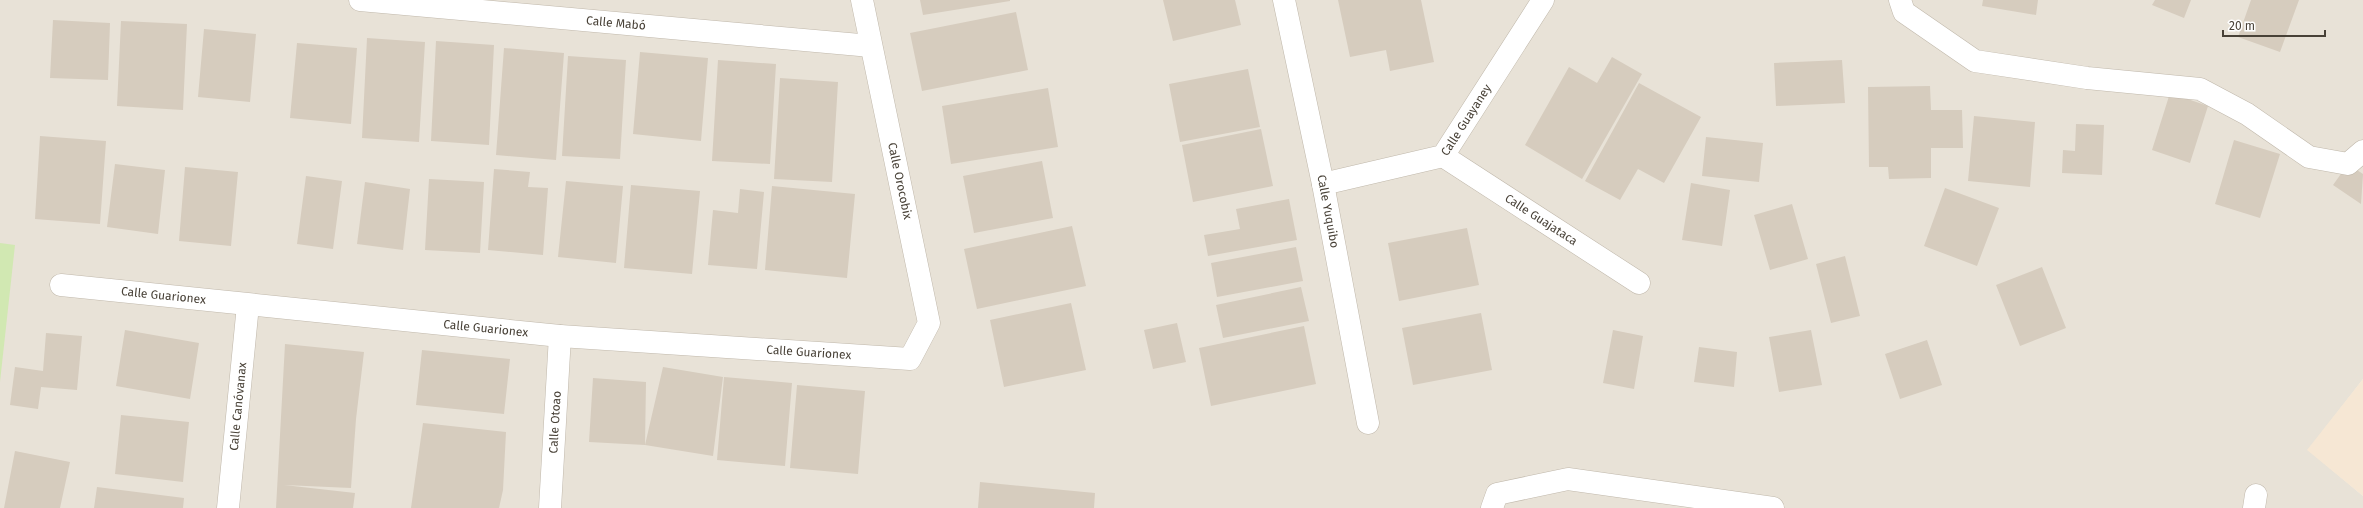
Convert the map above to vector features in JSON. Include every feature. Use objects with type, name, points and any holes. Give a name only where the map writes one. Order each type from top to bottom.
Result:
[{"type":"street","name":"Calle Mabó","points":[[360,0],[871,46]]},
{"type":"street","name":"Calle Orocobix","points":[[862,0],[929,323],[910,359]]},
{"type":"street","name":"Calle Yuquibo","points":[[1284,0],[1323,184],[1368,423]]},
{"type":"street","name":"Calle Guayaney","points":[[1323,184],[1443,156],[1543,0]]},
{"type":"street","points":[[1900,0],[1904,12],[1975,61],[2087,78],[2200,89],[2247,114],[2309,157],[2348,164],[2363,151]]},
{"type":"street","name":"Calle Guajataca","points":[[1443,156],[1639,283]]},
{"type":"street","name":"Calle Guarionex","points":[[61,285],[560,336],[910,359]]},
{"type":"street","name":"Calle Canóvanax","points":[[228,508],[248,305]]},
{"type":"street","name":"Calle Otoao","points":[[550,508],[560,336]]},
{"type":"street","points":[[1492,508],[1497,494],[1568,478],[1773,508]]},
{"type":"shaded area","points":[[0,0],[2363,0],[2363,379],[2308,450],[2363,496],[2363,508],[0,508]]},
{"type":"shaded area","points":[[2363,379],[2363,496],[2307,450]]},
{"type":"green space","points":[[0,243],[15,245],[0,382]]},
{"type":"building","points":[[920,0],[1010,0],[1010,1],[923,15]]},
{"type":"building","points":[[1163,0],[1235,0],[1241,25],[1173,41]]},
{"type":"building","points":[[1338,0],[1421,0],[1434,62],[1390,71],[1386,50],[1350,57]]},
{"type":"building","points":[[1983,0],[2038,0],[2036,15],[1982,6]]},
{"type":"building","points":[[2155,0],[2191,0],[2184,18],[2152,5]]},
{"type":"building","points":[[2251,0],[2299,0],[2280,52],[2238,37]]},
{"type":"building","points":[[1016,12],[1028,70],[922,91],[910,33]]},
{"type":"building","points":[[53,20],[110,23],[108,80],[50,78]]},
{"type":"building","points":[[121,21],[187,24],[183,110],[117,106]]},
{"type":"building","points":[[204,29],[256,34],[250,102],[198,97]]},
{"type":"building","points":[[367,38],[425,42],[419,142],[362,138]]},
{"type":"building","points":[[436,41],[494,45],[489,145],[431,141]]},
{"type":"building","points":[[297,43],[357,48],[351,124],[290,118]]},
{"type":"building","points":[[504,48],[564,53],[556,160],[496,155]]},
{"type":"building","points":[[640,52],[708,58],[701,141],[633,134]]},
{"type":"building","points":[[568,56],[626,60],[620,159],[562,156]]},
{"type":"building","points":[[1612,57],[1642,74],[1582,179],[1525,145],[1569,67],[1597,83]]},
{"type":"building","points":[[718,60],[776,64],[770,164],[712,161]]},
{"type":"building","points":[[1842,60],[1845,103],[1776,106],[1774,63]]},
{"type":"building","points":[[1248,69],[1260,127],[1180,142],[1169,84]]},
{"type":"building","points":[[780,78],[838,82],[832,182],[774,179]]},
{"type":"building","points":[[1639,83],[1701,117],[1664,183],[1638,169],[1620,200],[1585,181]]},
{"type":"building","points":[[1930,86],[1931,110],[1962,110],[1963,148],[1931,148],[1931,178],[1889,179],[1888,167],[1869,167],[1868,87]]},
{"type":"building","points":[[1048,88],[1058,147],[951,164],[942,106]]},
{"type":"building","points":[[2170,93],[2208,106],[2190,163],[2152,150]]},
{"type":"building","points":[[1974,116],[2035,122],[2030,187],[1968,181]]},
{"type":"building","points":[[2076,124],[2104,125],[2102,175],[2062,173],[2063,150],[2075,151]]},
{"type":"building","points":[[1261,129],[1273,186],[1193,202],[1182,145]]},
{"type":"building","points":[[40,136],[106,141],[100,224],[35,219]]},
{"type":"building","points":[[1706,137],[1763,143],[1759,182],[1702,176]]},
{"type":"building","points":[[2234,140],[2280,154],[2260,218],[2215,204]]},
{"type":"building","points":[[1042,161],[1053,218],[974,233],[963,176]]},
{"type":"building","points":[[115,164],[165,170],[158,234],[107,227]]},
{"type":"building","points":[[2348,164],[2363,174],[2361,204],[2333,185]]},
{"type":"building","points":[[185,167],[238,172],[231,246],[179,241]]},
{"type":"building","points":[[494,169],[530,172],[528,187],[548,188],[543,255],[488,250]]},
{"type":"building","points":[[306,176],[342,181],[333,249],[297,244]]},
{"type":"building","points":[[429,179],[484,182],[480,253],[425,250]]},
{"type":"building","points":[[566,181],[623,186],[616,263],[558,257]]},
{"type":"building","points":[[365,182],[410,189],[403,250],[357,244]]},
{"type":"building","points":[[1691,183],[1730,190],[1722,246],[1682,240]]},
{"type":"building","points":[[631,185],[700,191],[692,274],[624,268]]},
{"type":"building","points":[[772,186],[855,194],[847,278],[765,270]]},
{"type":"building","points":[[1945,188],[1999,208],[1977,266],[1924,246]]},
{"type":"building","points":[[740,189],[764,192],[757,269],[708,265],[713,210],[738,213]]},
{"type":"building","points":[[1289,199],[1297,240],[1208,256],[1204,235],[1240,229],[1236,209]]},
{"type":"building","points":[[1792,204],[1808,259],[1770,270],[1754,215]]},
{"type":"building","points":[[1072,226],[1086,286],[977,309],[964,249]]},
{"type":"building","points":[[1467,228],[1479,285],[1399,301],[1388,243]]},
{"type":"building","points":[[1296,247],[1303,281],[1217,297],[1211,263]]},
{"type":"building","points":[[1845,256],[1860,316],[1831,323],[1816,264]]},
{"type":"building","points":[[2042,267],[2066,328],[2020,346],[1996,285]]},
{"type":"building","points":[[1301,287],[1309,321],[1223,338],[1216,305]]},
{"type":"building","points":[[1071,303],[1086,370],[1004,387],[990,320]]},
{"type":"building","points":[[1481,313],[1492,370],[1413,385],[1402,328]]},
{"type":"building","points":[[1177,323],[1186,362],[1153,369],[1144,330]]},
{"type":"building","points":[[1304,326],[1316,384],[1211,406],[1199,348]]},
{"type":"building","points":[[125,330],[199,343],[190,399],[116,386]]},
{"type":"building","points":[[1613,330],[1643,336],[1634,389],[1603,383]]},
{"type":"building","points":[[1811,330],[1822,385],[1779,392],[1769,337]]},
{"type":"building","points":[[46,333],[82,336],[77,390],[41,387],[38,409],[10,405],[15,367],[43,371]]},
{"type":"building","points":[[1927,340],[1942,385],[1900,399],[1885,354]]},
{"type":"building","points":[[285,344],[364,352],[356,419],[351,488],[284,485],[355,493],[353,508],[276,508]]},
{"type":"building","points":[[1699,347],[1737,352],[1734,387],[1694,382]]},
{"type":"building","points":[[422,350],[510,359],[504,414],[416,405]]},
{"type":"building","points":[[663,367],[723,377],[713,456],[645,445]]},
{"type":"building","points":[[724,377],[792,383],[785,466],[717,460]]},
{"type":"building","points":[[593,378],[646,382],[645,445],[589,442]]},
{"type":"building","points":[[797,385],[865,391],[858,474],[790,468]]},
{"type":"building","points":[[121,415],[189,422],[183,482],[115,474]]},
{"type":"building","points":[[423,423],[506,432],[503,490],[499,508],[411,508]]},
{"type":"building","points":[[15,451],[70,462],[60,508],[4,508]]},
{"type":"building","points":[[980,482],[1095,493],[1094,508],[978,508]]},
{"type":"building","points":[[97,487],[184,498],[183,508],[94,508]]}]
